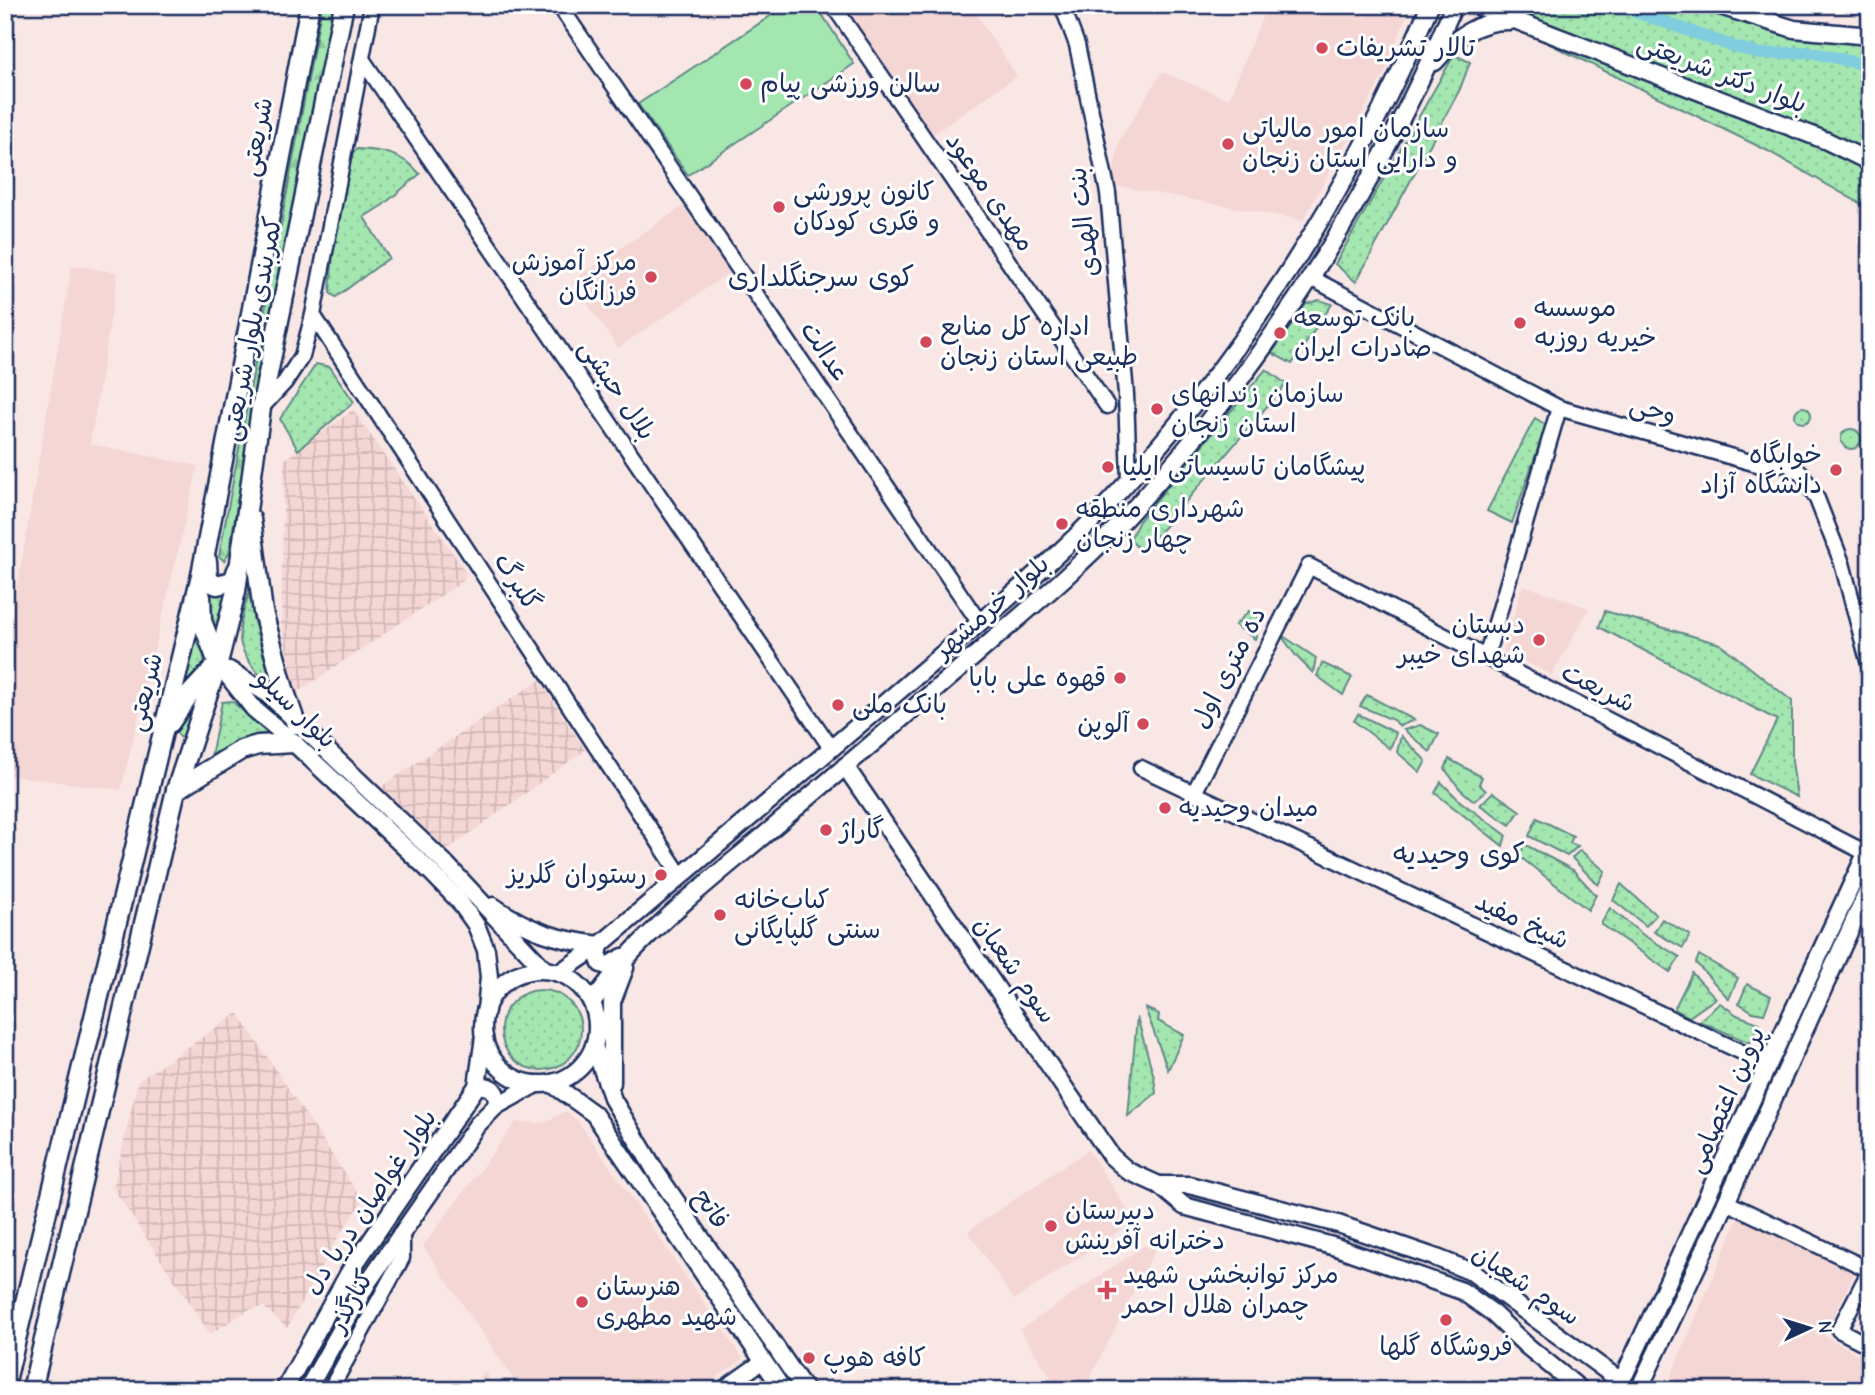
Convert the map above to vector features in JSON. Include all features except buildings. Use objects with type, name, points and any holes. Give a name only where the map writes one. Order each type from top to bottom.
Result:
[{"type":"highway","name":"شریعتی","points":[[5,1385],[201,575],[310,5]]},
{"type":"highway","name":"کمربندی بلوار شریعتی","points":[[218,663],[236,591],[261,408],[344,5]]},
{"type":"highway","points":[[248,499],[263,612],[296,724]]},
{"type":"highway","points":[[211,523],[208,582],[218,585],[233,581],[239,564]]},
{"type":"highway","points":[[32,1390],[176,790],[218,663],[202,621],[201,575]]},
{"type":"highway","points":[[190,751],[177,740],[162,737],[189,695],[218,663]]},
{"type":"highway","points":[[176,790],[241,750],[258,745],[294,743]]},
{"type":"main road","name":"بلوار خرمشهر","points":[[552,971],[600,945],[979,622],[1099,513],[1200,395],[1308,243],[1389,98],[1430,5]]},
{"type":"main road","name":"بلوار خرمشهر","points":[[592,1002],[634,950],[697,892],[994,639],[1115,528],[1219,407],[1271,338],[1311,278],[1377,168],[1454,5]]},
{"type":"main road","name":"بلوار دکتر شریعتی","points":[[1476,5],[1827,141],[1870,162]]},
{"type":"main road","points":[[1503,5],[1516,21]]},
{"type":"main road","points":[[1717,5],[1794,29],[1870,36]]},
{"type":"main road","points":[[1423,75],[1456,39],[1479,24],[1516,21]]},
{"type":"main road","name":"بلوار سیلو","points":[[218,663],[268,694],[296,724],[443,861],[552,971]]},
{"type":"main road","name":"بلوار سیلو","points":[[218,663],[254,709],[294,743],[459,901],[476,925],[486,950],[489,977],[486,1012]]},
{"type":"main road","points":[[254,709],[268,694]]},
{"type":"main road","name":"سوم شعبان","points":[[845,766],[1111,1156],[1128,1171],[1160,1185],[1184,1206],[1336,1247],[1462,1291],[1490,1311],[1577,1387]]},
{"type":"main road","name":"پروین اعتصامی","points":[[1643,1386],[1865,881],[1868,849]]},
{"type":"main road","name":"پروین اعتصامی","points":[[1603,1390],[1607,1382],[1620,1376],[1769,1065],[1865,881]]},
{"type":"main road","points":[[472,891],[507,916],[548,936],[600,945],[598,956],[601,964],[607,966],[634,950]]},
{"type":"main road","points":[[613,1100],[612,1002],[634,950]]},
{"type":"main road","points":[[530,970],[552,971],[572,979],[584,989],[592,1002],[597,1024],[594,1046],[578,1070],[565,1079],[543,1084],[521,1081],[508,1074],[493,1058],[484,1037],[483,1022],[493,994],[503,983],[530,970]]},
{"type":"main road","name":"بلوار غواصان دریا دل","points":[[284,1390],[350,1271],[477,1086],[484,1037]]},
{"type":"main road","name":"فاتح","points":[[594,1046],[613,1100],[658,1175],[805,1390]]},
{"type":"main road","name":"فاتح","points":[[543,1084],[594,1114],[783,1390]]},
{"type":"main road","name":"بلوار غواصان دریا دل","points":[[307,1390],[368,1282],[477,1125],[496,1107],[543,1084]]},
{"type":"main road","points":[[477,1086],[486,1085],[494,1089],[498,1097],[496,1107]]},
{"type":"main road","name":"سوم شعبان","points":[[1160,1185],[1189,1185],[1338,1224],[1472,1272],[1588,1357],[1620,1376],[1635,1377],[1643,1386]]},
{"type":"main road","points":[[1577,1387],[1591,1375],[1592,1368],[1588,1357]]},
{"type":"street","points":[[261,408],[285,382],[302,356],[313,315],[372,5]]},
{"type":"street","name":"عدالت","points":[[559,5],[979,622]]},
{"type":"street","name":"مهدی موعود","points":[[833,5],[1107,406]]},
{"type":"street","name":"بنت الهدی","points":[[1062,5],[1077,45],[1108,193],[1126,394],[1129,479]]},
{"type":"street","name":"بلال حبشی","points":[[362,59],[831,748]]},
{"type":"street","name":"وحی","points":[[1311,278],[1559,408],[1764,466],[1786,463],[1801,473],[1817,499],[1842,563],[1870,668]]},
{"type":"street","name":"گلبرگ","points":[[313,315],[681,876]]},
{"type":"street","points":[[1486,657],[1559,408]]},
{"type":"street","name":"شریعت","points":[[1309,566],[1868,849]]},
{"type":"street","name":"ده متری اول","points":[[1194,793],[1309,566]]},
{"type":"street","name":"شیخ مفید","points":[[1141,768],[1769,1065]]},
{"type":"street","points":[[1726,1202],[1870,1270],[1839,1331],[1870,1346]]},
{"type":"street","name":"کنارگذر","points":[[330,1390],[402,1258],[402,1233]]},
{"type":"street","points":[[722,1390],[763,1362]]},
{"type":"shaded area","points":[[840,5],[970,5],[1017,76],[929,137]]},
{"type":"shaded area","points":[[1267,5],[1335,5],[1366,18],[1369,9],[1380,13],[1384,6],[1406,18],[1382,78],[1303,220],[1112,185],[1119,141],[1162,72],[1229,99]]},
{"type":"shaded area","name":"مرکز آموزش فرزانگان","points":[[683,206],[729,273],[618,348],[572,281]]},
{"type":"shaded area","points":[[72,265],[118,273],[90,444],[198,466],[121,790],[5,775],[5,659]]},
{"type":"shaded area","points":[[353,410],[466,572],[463,581],[296,693],[281,623],[284,460]]},
{"type":"shaded area","name":"دبستان شهدای خیبر","points":[[1523,585],[1589,608],[1552,675],[1503,651]]},
{"type":"shaded area","points":[[539,680],[585,750],[447,850],[381,787]]},
{"type":"shaded area","points":[[238,1013],[363,1201],[341,1232],[287,1328],[264,1307],[250,1309],[210,1334],[113,1188],[138,1081]]},
{"type":"shaded area","name":"هنرستان شهید مطهری","points":[[566,1111],[578,1121],[743,1359],[698,1390],[521,1390],[423,1246],[516,1122],[543,1123]]},
{"type":"shaded area","points":[[5,1134],[15,1135],[5,1192]]},
{"type":"shaded area","name":"دبیرستان دخترانه آفرینش","points":[[1088,1150],[1135,1221],[1014,1300],[968,1231]]},
{"type":"shaded area","points":[[1742,1209],[1858,1265],[1825,1336],[1870,1361],[1870,1383],[1867,1390],[1665,1390]]},
{"type":"shaded area","name":"مرکز توانبخشی شهید چمران هلال احمر","points":[[1145,1245],[1155,1250],[1090,1378],[1100,1390],[1059,1390],[1020,1330]]},
{"type":"shaded area","points":[[484,1371],[497,1390],[474,1390]]},
{"type":"green space","points":[[322,5],[334,5],[279,279],[229,553],[224,561],[219,556]]},
{"type":"green space","name":"سالن ورزشی پیام","points":[[787,5],[816,5],[854,64],[688,175],[638,104]]},
{"type":"green space","points":[[1509,5],[1724,5],[1870,37],[1870,209],[1768,151],[1521,30]]},
{"type":"green space","points":[[1454,55],[1470,62],[1460,89],[1356,282],[1335,264]]},
{"type":"green space","points":[[357,149],[392,154],[420,174],[364,217],[389,258],[336,297],[330,293],[335,217],[346,158]]},
{"type":"green space","points":[[1319,300],[1332,304],[1292,364],[1272,353],[1306,304]]},
{"type":"green space","points":[[316,364],[330,367],[354,402],[298,450],[280,419]]},
{"type":"green space","points":[[1266,369],[1286,384],[1142,553],[1130,539],[1139,521]]},
{"type":"green space","points":[[1800,407],[1806,407],[1811,415],[1809,421],[1800,423],[1795,418],[1795,412]]},
{"type":"green space","points":[[1535,418],[1546,425],[1512,523],[1487,511]]},
{"type":"green space","points":[[1847,429],[1855,429],[1861,439],[1855,449],[1847,449],[1841,443],[1841,435]]},
{"type":"green space","points":[[253,577],[253,618],[274,691],[242,649],[240,627]]},
{"type":"green space","points":[[210,593],[225,593],[216,626],[210,626]]},
{"type":"green space","points":[[1249,611],[1262,620],[1255,639],[1235,625]]},
{"type":"green space","points":[[1605,611],[1720,644],[1792,701],[1792,761],[1797,797],[1750,774],[1777,720],[1599,627]]},
{"type":"green space","points":[[196,615],[205,663],[187,681],[175,704]]},
{"type":"green space","points":[[1280,634],[1316,658],[1313,673],[1297,657]]},
{"type":"green space","points":[[1322,663],[1352,677],[1343,695],[1317,676]]},
{"type":"green space","points":[[1367,695],[1414,720],[1400,726],[1393,720],[1360,706]]},
{"type":"green space","points":[[232,701],[269,735],[239,741],[211,756],[222,702]]},
{"type":"green space","points":[[192,704],[196,707],[187,737],[180,737],[176,732],[179,723]]},
{"type":"green space","points":[[1358,714],[1396,733],[1390,749],[1354,721]]},
{"type":"green space","points":[[1420,725],[1439,734],[1430,752],[1404,730]]},
{"type":"green space","points":[[1401,736],[1426,761],[1420,772],[1397,752]]},
{"type":"green space","points":[[1449,759],[1482,777],[1479,784],[1486,791],[1474,801],[1460,789],[1445,769]]},
{"type":"green space","points":[[1441,782],[1461,802],[1506,835],[1503,846],[1435,793]]},
{"type":"green space","points":[[1493,792],[1520,811],[1510,825],[1480,805]]},
{"type":"green space","points":[[1537,818],[1573,836],[1570,843],[1578,846],[1567,856],[1529,836]]},
{"type":"green space","points":[[1524,844],[1573,870],[1596,895],[1588,910],[1519,856]]},
{"type":"green space","points":[[1580,850],[1605,871],[1598,885],[1572,858]]},
{"type":"green space","points":[[1621,884],[1656,915],[1646,926],[1613,900]]},
{"type":"green space","points":[[1853,893],[1859,896],[1640,1379],[1635,1375]]},
{"type":"green space","points":[[1610,908],[1643,935],[1680,957],[1670,972],[1601,924]]},
{"type":"green space","points":[[1662,919],[1690,935],[1683,948],[1654,932]]},
{"type":"green space","points":[[1699,955],[1738,978],[1729,999],[1696,963]]},
{"type":"green space","points":[[1692,973],[1716,998],[1689,1017],[1674,1009]]},
{"type":"green space","points":[[1747,984],[1771,996],[1764,1014],[1753,1012],[1739,1003]]},
{"type":"green space","points":[[541,990],[556,993],[569,1002],[578,1015],[581,1030],[578,1045],[569,1058],[556,1067],[541,1070],[526,1067],[513,1058],[504,1045],[501,1030],[504,1015],[513,1002],[526,993]]},
{"type":"green space","points":[[1720,1003],[1737,1015],[1759,1023],[1750,1043],[1699,1021]]},
{"type":"green space","points":[[1145,1008],[1159,1014],[1158,1021],[1184,1035],[1168,1070]]},
{"type":"green space","points":[[1137,1017],[1156,1093],[1128,1116]]},
{"type":"waterway","points":[[1616,5],[1761,54],[1810,52],[1870,66]]},
{"type":"place","name":"تالار تشریفات","points":[[1322,48]]},
{"type":"place","name":"سالن ورزشی پیام","points":[[746,84]]},
{"type":"place","name":"سازمان امور مالیاتی و دارایی استان زنجان","points":[[1228,144]]},
{"type":"place","name":"کانون پرورشی و فکری کودکان","points":[[779,207]]},
{"type":"place","name":"مرکز آموزش فرزانگان","points":[[651,277]]},
{"type":"place","name":"موسسه خیریه روزبه","points":[[1520,323]]},
{"type":"place","name":"بانک توسعه صادرات ایران","points":[[1280,333]]},
{"type":"place","name":"اداره کل منابع طبیعی استان زنجان","points":[[926,342]]},
{"type":"place","name":"سازمان زندانهای استان زنجان","points":[[1157,409]]},
{"type":"place","name":"پیشگامان تاسیساتی ایلیا","points":[[1108,467]]},
{"type":"place","name":"خوابگاه دانشگاه آزاد","points":[[1836,470]]},
{"type":"place","name":"شهرداری منطقه چهار زنجان","points":[[1062,524]]},
{"type":"place","name":"دبستان شهدای خیبر","points":[[1539,640]]},
{"type":"place","name":"قهوه علی بابا","points":[[1120,678]]},
{"type":"place","name":"بانک ملی","points":[[838,705]]},
{"type":"place","name":"آلوپن","points":[[1143,724]]},
{"type":"place","name":"میدان وحیدیه","points":[[1165,808]]},
{"type":"place","name":"گاراژ","points":[[826,830]]},
{"type":"place","name":"رستوران گلریز","points":[[661,875]]},
{"type":"place","name":"کباب‌خانه سنتی گلپایگانی","points":[[720,915]]},
{"type":"place","name":"دبیرستان دخترانه آفرینش","points":[[1051,1226]]},
{"type":"place","name":"مرکز توانبخشی شهید چمران هلال احمر","points":[[1107,1290]]},
{"type":"place","name":"هنرستان شهید مطهری","points":[[582,1302]]},
{"type":"place","name":"فروشگاه گلها","points":[[1446,1320]]},
{"type":"place","name":"کافه هوپ","points":[[809,1358]]},
{"type":"district","name":"کوی سرجنگلداری","points":[[821,277]]},
{"type":"district","name":"کوی وحیدیه","points":[[1459,854]]}]
